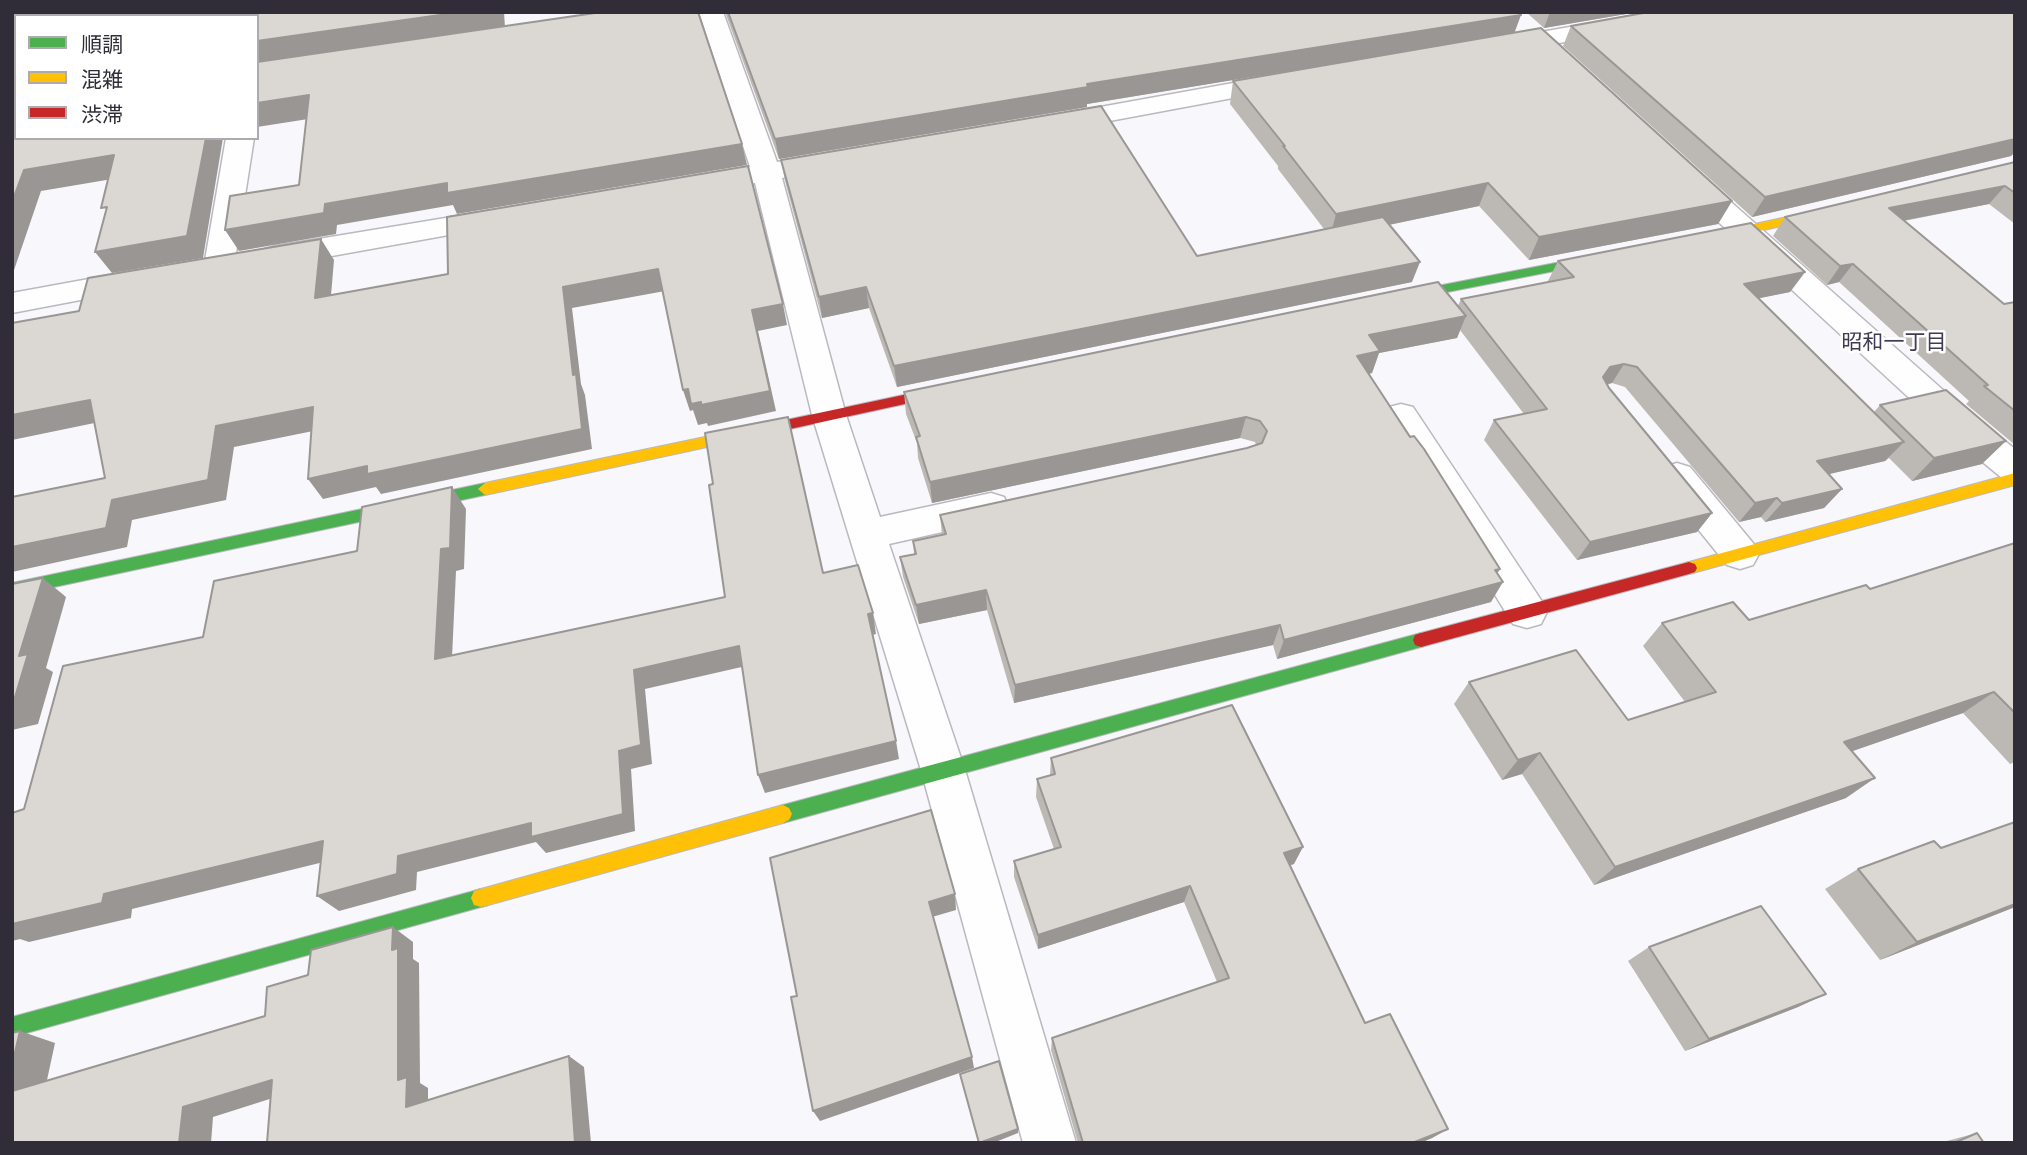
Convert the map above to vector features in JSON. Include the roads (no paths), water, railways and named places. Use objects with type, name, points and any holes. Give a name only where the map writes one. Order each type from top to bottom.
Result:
[{"type":"street","points":[[711,12],[766,172],[829,415],[943,770],[1050,1143]]},
{"type":"street","points":[[1507,12],[1568,67]]},
{"type":"street","points":[[1472,51],[1699,12]]},
{"type":"street","points":[[1035,126],[1314,77]]},
{"type":"street","points":[[219,266],[240,140]]},
{"type":"street","points":[[679,187],[860,156]]},
{"type":"street","points":[[1666,158],[1957,422],[2015,469]]},
{"type":"street","points":[[1690,241],[1854,205]]},
{"type":"street","points":[[12,303],[531,213]]},
{"type":"street","points":[[1381,301],[1623,254]]},
{"type":"street","points":[[12,590],[977,385]]},
{"type":"street","points":[[1401,416],[1527,612]]},
{"type":"street","points":[[1654,450],[1740,554]]},
{"type":"street","points":[[12,1027],[943,770],[2015,479]]},
{"type":"street","points":[[867,534],[1027,499]]},
{"type":"district","name":"昭和一丁目","points":[[1894,343]]}]
